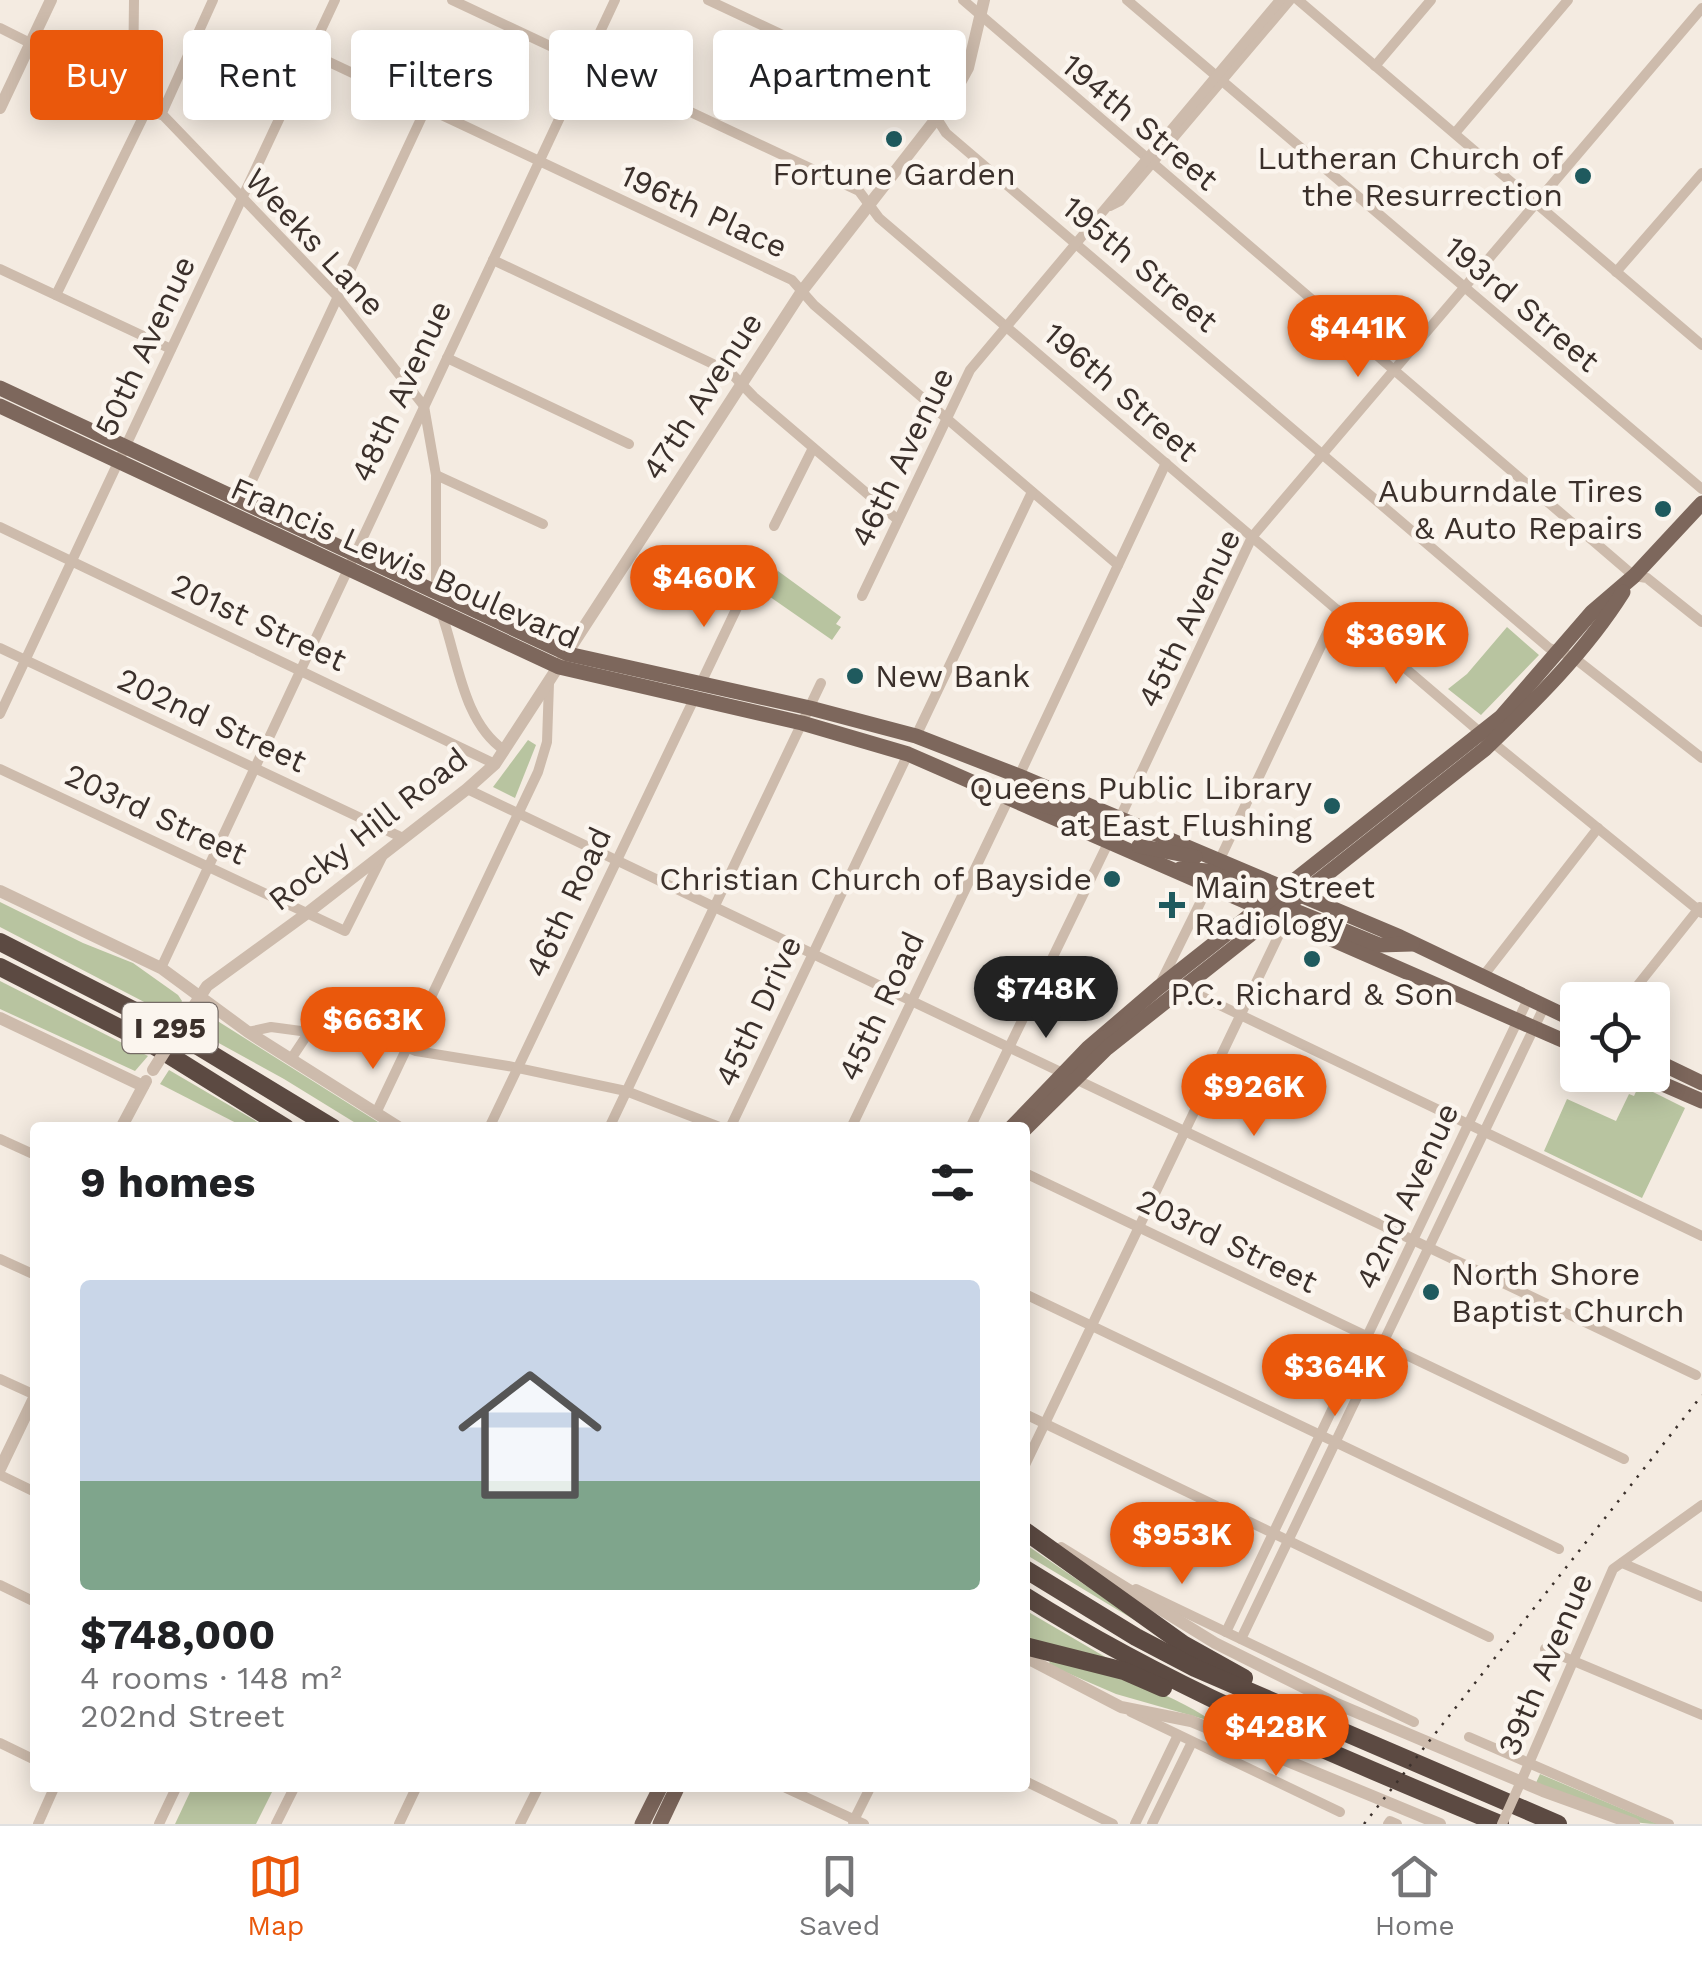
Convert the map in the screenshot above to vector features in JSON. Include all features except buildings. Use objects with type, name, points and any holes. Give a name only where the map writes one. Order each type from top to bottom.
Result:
[{"type":"highway","name":"I 295","points":[[0,942],[170,1028],[323,1122]]},
{"type":"highway","name":"I 295","points":[[0,967],[153,1046],[276,1122]]},
{"type":"highway","points":[[1030,1533],[1182,1644],[1405,1760]]},
{"type":"highway","points":[[1030,1572],[1195,1668],[1558,1824]]},
{"type":"highway","points":[[1030,1599],[1178,1684],[1342,1758]]},
{"type":"highway","points":[[1030,1647],[1124,1671],[1501,1824]]},
{"type":"main road","name":"Francis Lewis Boulevard","points":[[0,388],[122,455],[351,562],[436,594],[564,660],[701,683],[908,754],[1009,798],[1218,861],[1280,904],[1560,1039]]},
{"type":"main road","name":"Francis Lewis Boulevard","points":[[0,406],[242,502],[442,615],[564,660],[694,699],[916,736],[1019,776],[1171,869],[1208,887],[1416,944],[1560,1013]]},
{"type":"main road","points":[[1486,741],[1500,717],[1604,622],[1634,576],[1702,503]]},
{"type":"main road","points":[[1030,1123],[1070,1074],[1532,704],[1566,654]]},
{"type":"main road","points":[[1171,869],[1208,871],[1280,904]]},
{"type":"main road","points":[[1018,1122],[1158,988],[1280,904]]},
{"type":"main road","points":[[1670,1068],[1702,1083]]},
{"type":"main road","points":[[1670,1087],[1702,1101]]},
{"type":"main road","points":[[642,1824],[664,1792]]},
{"type":"main road","points":[[660,1824],[665,1792]]},
{"type":"street","points":[[36,30],[50,0]]},
{"type":"street","name":"Weeks Lane","points":[[134,0],[134,30]]},
{"type":"street","points":[[163,111],[213,0]]},
{"type":"street","name":"50th Avenue","points":[[321,30],[335,0]]},
{"type":"street","name":"196th Street","points":[[452,0],[549,46]]},
{"type":"street","name":"48th Avenue","points":[[601,30],[615,0]]},
{"type":"street","name":"195th Street","points":[[708,0],[772,30]]},
{"type":"street","name":"194th Street","points":[[963,0],[1634,576],[1646,578],[1702,622]]},
{"type":"street","name":"47th Avenue","points":[[966,71],[984,0]]},
{"type":"street","name":"193rd Street","points":[[1127,0],[1702,489]]},
{"type":"street","name":"46th Avenue","points":[[1219,78],[1280,0]]},
{"type":"street","name":"46th Avenue","points":[[862,596],[970,370],[1290,0]]},
{"type":"street","points":[[1298,0],[1700,340]]},
{"type":"street","points":[[1375,66],[1431,0]]},
{"type":"street","points":[[1455,134],[1568,0]]},
{"type":"street","name":"45th Avenue","points":[[973,1122],[1252,537],[1702,8]]},
{"type":"street","points":[[0,28],[30,43],[0,108]]},
{"type":"street","name":"196th Street","points":[[693,113],[859,191],[879,218],[1486,741],[1701,910]]},
{"type":"street","name":"Weeks Lane","points":[[163,117],[337,296],[424,406],[436,474],[436,594]]},
{"type":"street","points":[[56,295],[142,120]]},
{"type":"street","name":"50th Avenue","points":[[0,714],[278,120]]},
{"type":"street","points":[[242,502],[420,120]]},
{"type":"street","name":"196th Place","points":[[451,120],[792,280],[1118,565]]},
{"type":"street","name":"48th Avenue","points":[[161,968],[560,120]]},
{"type":"street","name":"47th Avenue","points":[[376,1113],[519,814],[546,743],[549,684],[802,291],[935,120]]},
{"type":"street","name":"195th Street","points":[[939,120],[946,133],[1549,648],[1566,654],[1702,758]]},
{"type":"street","points":[[1616,272],[1702,173]]},
{"type":"street","points":[[493,260],[730,372],[898,520]]},
{"type":"street","points":[[0,268],[171,349]]},
{"type":"street","points":[[447,358],[629,444]]},
{"type":"street","points":[[774,526],[813,448]]},
{"type":"street","points":[[1019,776],[1166,463]]},
{"type":"street","points":[[436,474],[543,524]]},
{"type":"street","points":[[916,736],[1032,492]]},
{"type":"street","name":"201st Street","points":[[0,527],[494,764]]},
{"type":"street","points":[[701,683],[743,595]]},
{"type":"street","points":[[1218,861],[1338,610]]},
{"type":"street","points":[[442,615],[476,722],[488,739],[504,750]]},
{"type":"street","name":"202nd Street","points":[[0,648],[403,838]]},
{"type":"street","points":[[612,1122],[821,683]]},
{"type":"street","name":"Rocky Hill Road","points":[[199,996],[207,986],[467,790],[494,764],[549,684]]},
{"type":"street","name":"46th Road","points":[[491,1122],[694,699]]},
{"type":"street","points":[[476,722],[476,755]]},
{"type":"street","name":"45th Drive","points":[[733,1122],[908,754]]},
{"type":"street","name":"203rd Street","points":[[0,768],[345,931],[383,854]]},
{"type":"street","points":[[467,790],[1696,1375]]},
{"type":"street","name":"45th Road","points":[[854,1122],[1009,798]]},
{"type":"street","points":[[1484,975],[1598,828]]},
{"type":"street","points":[[1158,988],[1208,887]]},
{"type":"street","points":[[0,891],[161,968],[248,1032],[390,1122]]},
{"type":"street","points":[[1030,1455],[1241,1016],[1280,904]]},
{"type":"street","points":[[1641,982],[1701,910]]},
{"type":"street","points":[[1182,987],[1702,1236]]},
{"type":"street","points":[[124,1122],[199,996]]},
{"type":"street","name":"42nd Avenue","points":[[1226,1632],[1529,997]]},
{"type":"street","name":"42nd Avenue","points":[[1241,1639],[1545,1005]]},
{"type":"street","points":[[0,1018],[143,1086]]},
{"type":"street","points":[[248,1032],[272,1026],[517,1068],[626,1091],[706,1122]]},
{"type":"street","points":[[291,1059],[309,1032]]},
{"type":"street","points":[[0,1139],[30,1154]]},
{"type":"street","name":"203rd Street","points":[[1030,1175],[1624,1459]]},
{"type":"street","points":[[0,1258],[30,1273]]},
{"type":"street","points":[[1030,1296],[1558,1549]]},
{"type":"street","points":[[0,1379],[30,1394]]},
{"type":"street","points":[[30,1407],[0,1472],[30,1489]]},
{"type":"street","points":[[1030,1416],[1489,1637]]},
{"type":"street","name":"39th Avenue","points":[[1501,1824],[1614,1569],[1702,1505]]},
{"type":"street","points":[[1030,1532],[1215,1643],[1336,1704],[1634,1824]]},
{"type":"street","points":[[1622,1563],[1702,1597]]},
{"type":"street","points":[[1119,1582],[1414,1722]]},
{"type":"street","points":[[0,1586],[30,1600]]},
{"type":"street","points":[[1545,1649],[1702,1715]]},
{"type":"street","points":[[1030,1660],[1340,1812]]},
{"type":"street","points":[[1121,1707],[1191,1720],[1440,1824]]},
{"type":"street","points":[[1135,1824],[1178,1735]]},
{"type":"street","points":[[1469,1737],[1669,1824]]},
{"type":"street","points":[[1152,1824],[1192,1742]]},
{"type":"street","points":[[0,1743],[30,1758]]},
{"type":"street","points":[[1030,1783],[1113,1824]]},
{"type":"street","points":[[40,1823],[52,1792]]},
{"type":"street","points":[[159,1824],[174,1792]]},
{"type":"street","points":[[276,1824],[292,1792]]},
{"type":"street","points":[[399,1824],[414,1792]]},
{"type":"street","points":[[520,1824],[536,1792]]},
{"type":"street","points":[[794,1792],[857,1822],[868,1792]]},
{"type":"green space","points":[[778,571],[841,617],[836,624],[841,627],[832,640],[763,592]]},
{"type":"green space","points":[[1507,627],[1539,655],[1481,715],[1448,689],[1467,674]]},
{"type":"green space","points":[[528,740],[536,745],[515,798],[493,787]]},
{"type":"green space","points":[[0,902],[133,963],[178,995],[182,1001],[173,1017],[0,927]]},
{"type":"green space","points":[[0,981],[148,1056],[135,1071],[0,1009]]},
{"type":"green space","points":[[206,1015],[216,1020],[378,1122],[354,1122],[195,1030]]},
{"type":"green space","points":[[169,1070],[257,1122],[234,1122],[160,1084]]},
{"type":"green space","points":[[1636,1092],[1653,1092],[1685,1108],[1642,1198],[1544,1151],[1567,1099],[1616,1121],[1629,1094],[1634,1096]]},
{"type":"green space","points":[[1030,1547],[1151,1630],[1030,1557]]},
{"type":"green space","points":[[1030,1613],[1119,1665],[1030,1640]]},
{"type":"green space","points":[[1050,1659],[1135,1683],[1214,1722],[1116,1694],[1049,1665]]},
{"type":"green space","points":[[1540,1774],[1658,1824],[1611,1816],[1535,1785]]},
{"type":"green space","points":[[190,1792],[272,1792],[256,1824],[175,1824]]},
{"type":"railway","points":[[1364,1824],[1702,1395]]},
{"type":"place","name":"Fortune Garden","points":[[894,139]]},
{"type":"place","name":"Lutheran Church of the Resurrection","points":[[1583,176]]},
{"type":"place","name":"Auburndale Tires & Auto Repairs","points":[[1663,509]]},
{"type":"place","name":"New Bank","points":[[855,676]]},
{"type":"place","name":"Queens Public Library at East Flushing","points":[[1332,806]]},
{"type":"place","name":"Christian Church of Bayside","points":[[1112,879]]},
{"type":"place","name":"Main Street Radiology","points":[[1172,905]]},
{"type":"place","name":"P.C. Richard & Son","points":[[1312,959]]},
{"type":"place","name":"North Shore Baptist Church","points":[[1431,1292]]}]
